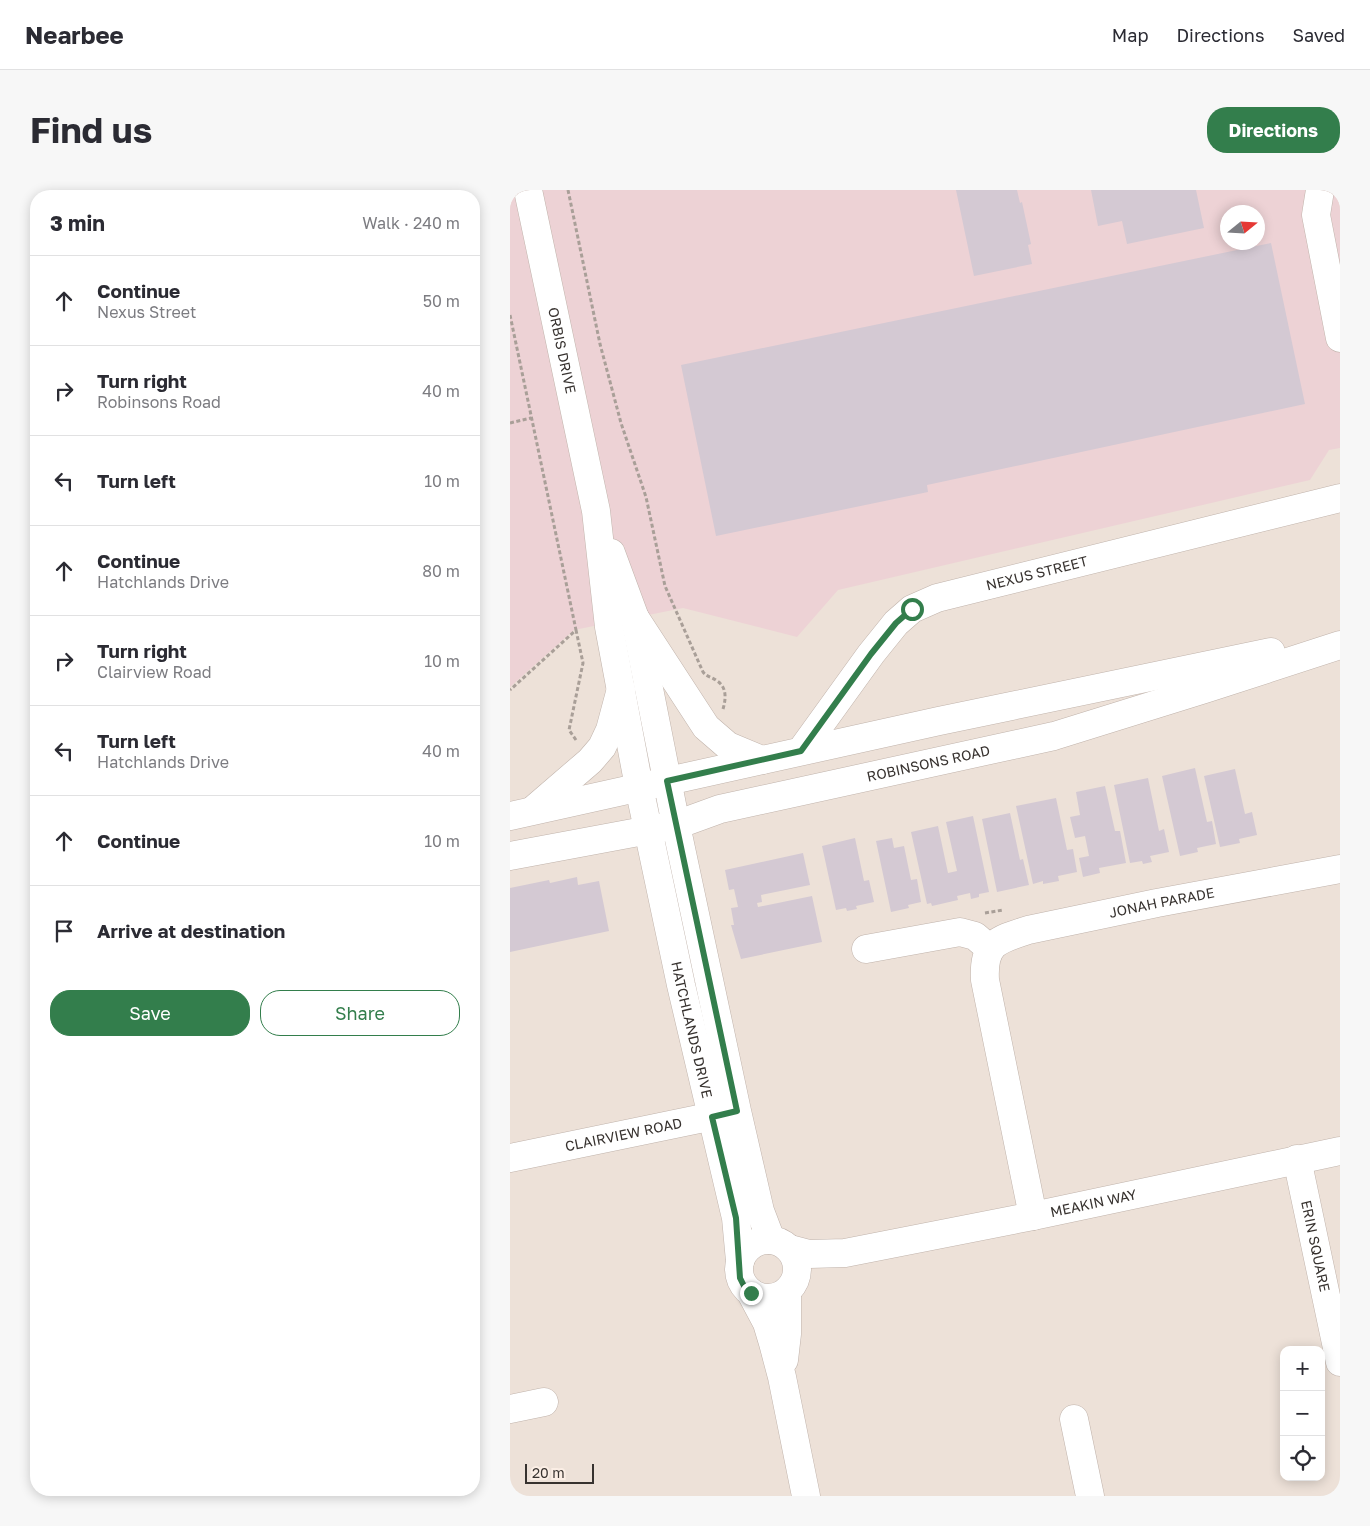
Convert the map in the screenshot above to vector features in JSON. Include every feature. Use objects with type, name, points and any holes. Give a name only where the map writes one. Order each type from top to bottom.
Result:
[{"type":"street","name":"ORBIS DRIVE","points":[[528,190],[596,511],[609,626],[639,787]]},
{"type":"street","points":[[1320,190],[1316,215],[1340,338]]},
{"type":"street","name":"NEXUS STREET","points":[[801,751],[871,654],[896,623],[912,609],[938,598],[1340,498]]},
{"type":"street","name":"ORBIS DRIVE","points":[[596,511],[635,618],[667,781]]},
{"type":"street","points":[[635,618],[706,727],[728,746],[762,760]]},
{"type":"street","points":[[521,814],[1025,702],[1340,639]]},
{"type":"street","name":"ROBINSONS ROAD","points":[[510,856],[676,824],[720,809],[1054,736],[1340,645]]},
{"type":"street","points":[[521,814],[590,761],[602,748],[610,730],[621,689]]},
{"type":"street","name":"HATCHLANDS DRIVE","points":[[667,781],[676,824],[724,1114],[740,1261]]},
{"type":"street","name":"HATCHLANDS DRIVE","points":[[639,787],[681,985],[724,1114],[760,1211],[780,1244]]},
{"type":"street","name":"JONAH PARADE","points":[[990,949],[1007,936],[1028,930],[1157,903],[1340,870]]},
{"type":"street","points":[[866,949],[960,932],[975,936],[990,949],[984,966],[985,980],[1033,1216]]},
{"type":"street","name":"CLAIRVIEW ROAD","points":[[510,1158],[724,1114]]},
{"type":"street","name":"MEAKIN WAY","points":[[780,1244],[809,1254],[845,1253],[1033,1216],[1340,1150]]},
{"type":"street","name":"ERIN SQUARE","points":[[1297,1159],[1340,1362]]},
{"type":"street","points":[[782,1377],[788,1334],[791,1287],[797,1264],[795,1256],[780,1244],[755,1242],[744,1253],[740,1261],[740,1278],[744,1286],[751,1293],[767,1323],[782,1377],[806,1496]]},
{"type":"street","name":"MEAKIN WAY","points":[[791,1287],[812,1267],[845,1253]]},
{"type":"street","points":[[751,1293],[769,1299],[778,1297],[791,1287]]},
{"type":"street","points":[[510,1409],[544,1402]]},
{"type":"street","points":[[1074,1419],[1090,1496]]},
{"type":"path","points":[[568,190],[600,344],[621,423],[646,497],[666,586],[703,672],[706,676],[721,684],[724,692],[725,700],[722,710],[717,718],[706,727]]},
{"type":"path","points":[[510,315],[576,630],[510,690]]},
{"type":"path","points":[[510,423],[532,418]]},
{"type":"shaded area","points":[[510,190],[1340,190],[1340,448],[1329,450],[1310,480],[838,590],[797,637],[683,608],[574,630],[510,687]]},
{"type":"building","points":[[956,190],[1017,190],[1020,203],[1022,202],[1031,244],[1028,245],[1032,264],[974,276]]},
{"type":"building","points":[[1091,190],[1196,190],[1204,228],[1127,244],[1122,221],[1098,226]]},
{"type":"building","points":[[1271,243],[1305,404],[927,485],[928,492],[716,536],[681,365],[1237,250],[1265,250],[1265,244]]},
{"type":"building","points":[[1195,768],[1207,822],[1212,821],[1216,844],[1197,848],[1198,852],[1180,856],[1162,776]]},
{"type":"building","points":[[1235,769],[1245,814],[1252,812],[1257,835],[1239,839],[1240,843],[1220,847],[1204,776]]},
{"type":"building","points":[[1148,778],[1159,831],[1164,829],[1169,852],[1150,856],[1152,862],[1143,864],[1142,861],[1130,863],[1114,785]]},
{"type":"building","points":[[1105,786],[1115,831],[1120,831],[1126,863],[1099,868],[1100,873],[1083,877],[1079,858],[1089,856],[1085,836],[1075,838],[1070,817],[1080,815],[1076,792]]},
{"type":"building","points":[[1056,798],[1067,850],[1073,849],[1077,872],[1058,876],[1059,881],[1043,884],[1043,881],[1033,884],[1016,806]]},
{"type":"building","points":[[1010,813],[1020,860],[1023,859],[1029,885],[997,892],[982,819]]},
{"type":"building","points":[[973,816],[989,892],[979,894],[979,897],[971,899],[970,893],[957,896],[958,900],[932,906],[931,903],[927,904],[911,832],[938,826],[948,873],[957,871],[946,822]]},
{"type":"building","points":[[855,838],[864,881],[869,880],[874,902],[856,906],[857,909],[847,911],[846,908],[836,910],[822,846]]},
{"type":"building","points":[[892,838],[894,848],[904,846],[911,880],[917,879],[921,902],[908,905],[909,908],[891,912],[876,841]]},
{"type":"building","points":[[803,853],[810,885],[761,895],[762,902],[757,903],[758,907],[812,896],[822,942],[741,959],[731,925],[734,925],[731,908],[738,907],[734,889],[729,890],[725,870]]},
{"type":"building","points":[[577,877],[578,885],[599,881],[609,931],[510,952],[510,888],[549,880],[550,883]]},
{"type":"route","points":[[751,1293],[744,1286],[740,1278],[736,1218],[712,1117],[737,1111],[667,781],[801,751],[871,654],[896,623],[912,609]]}]
